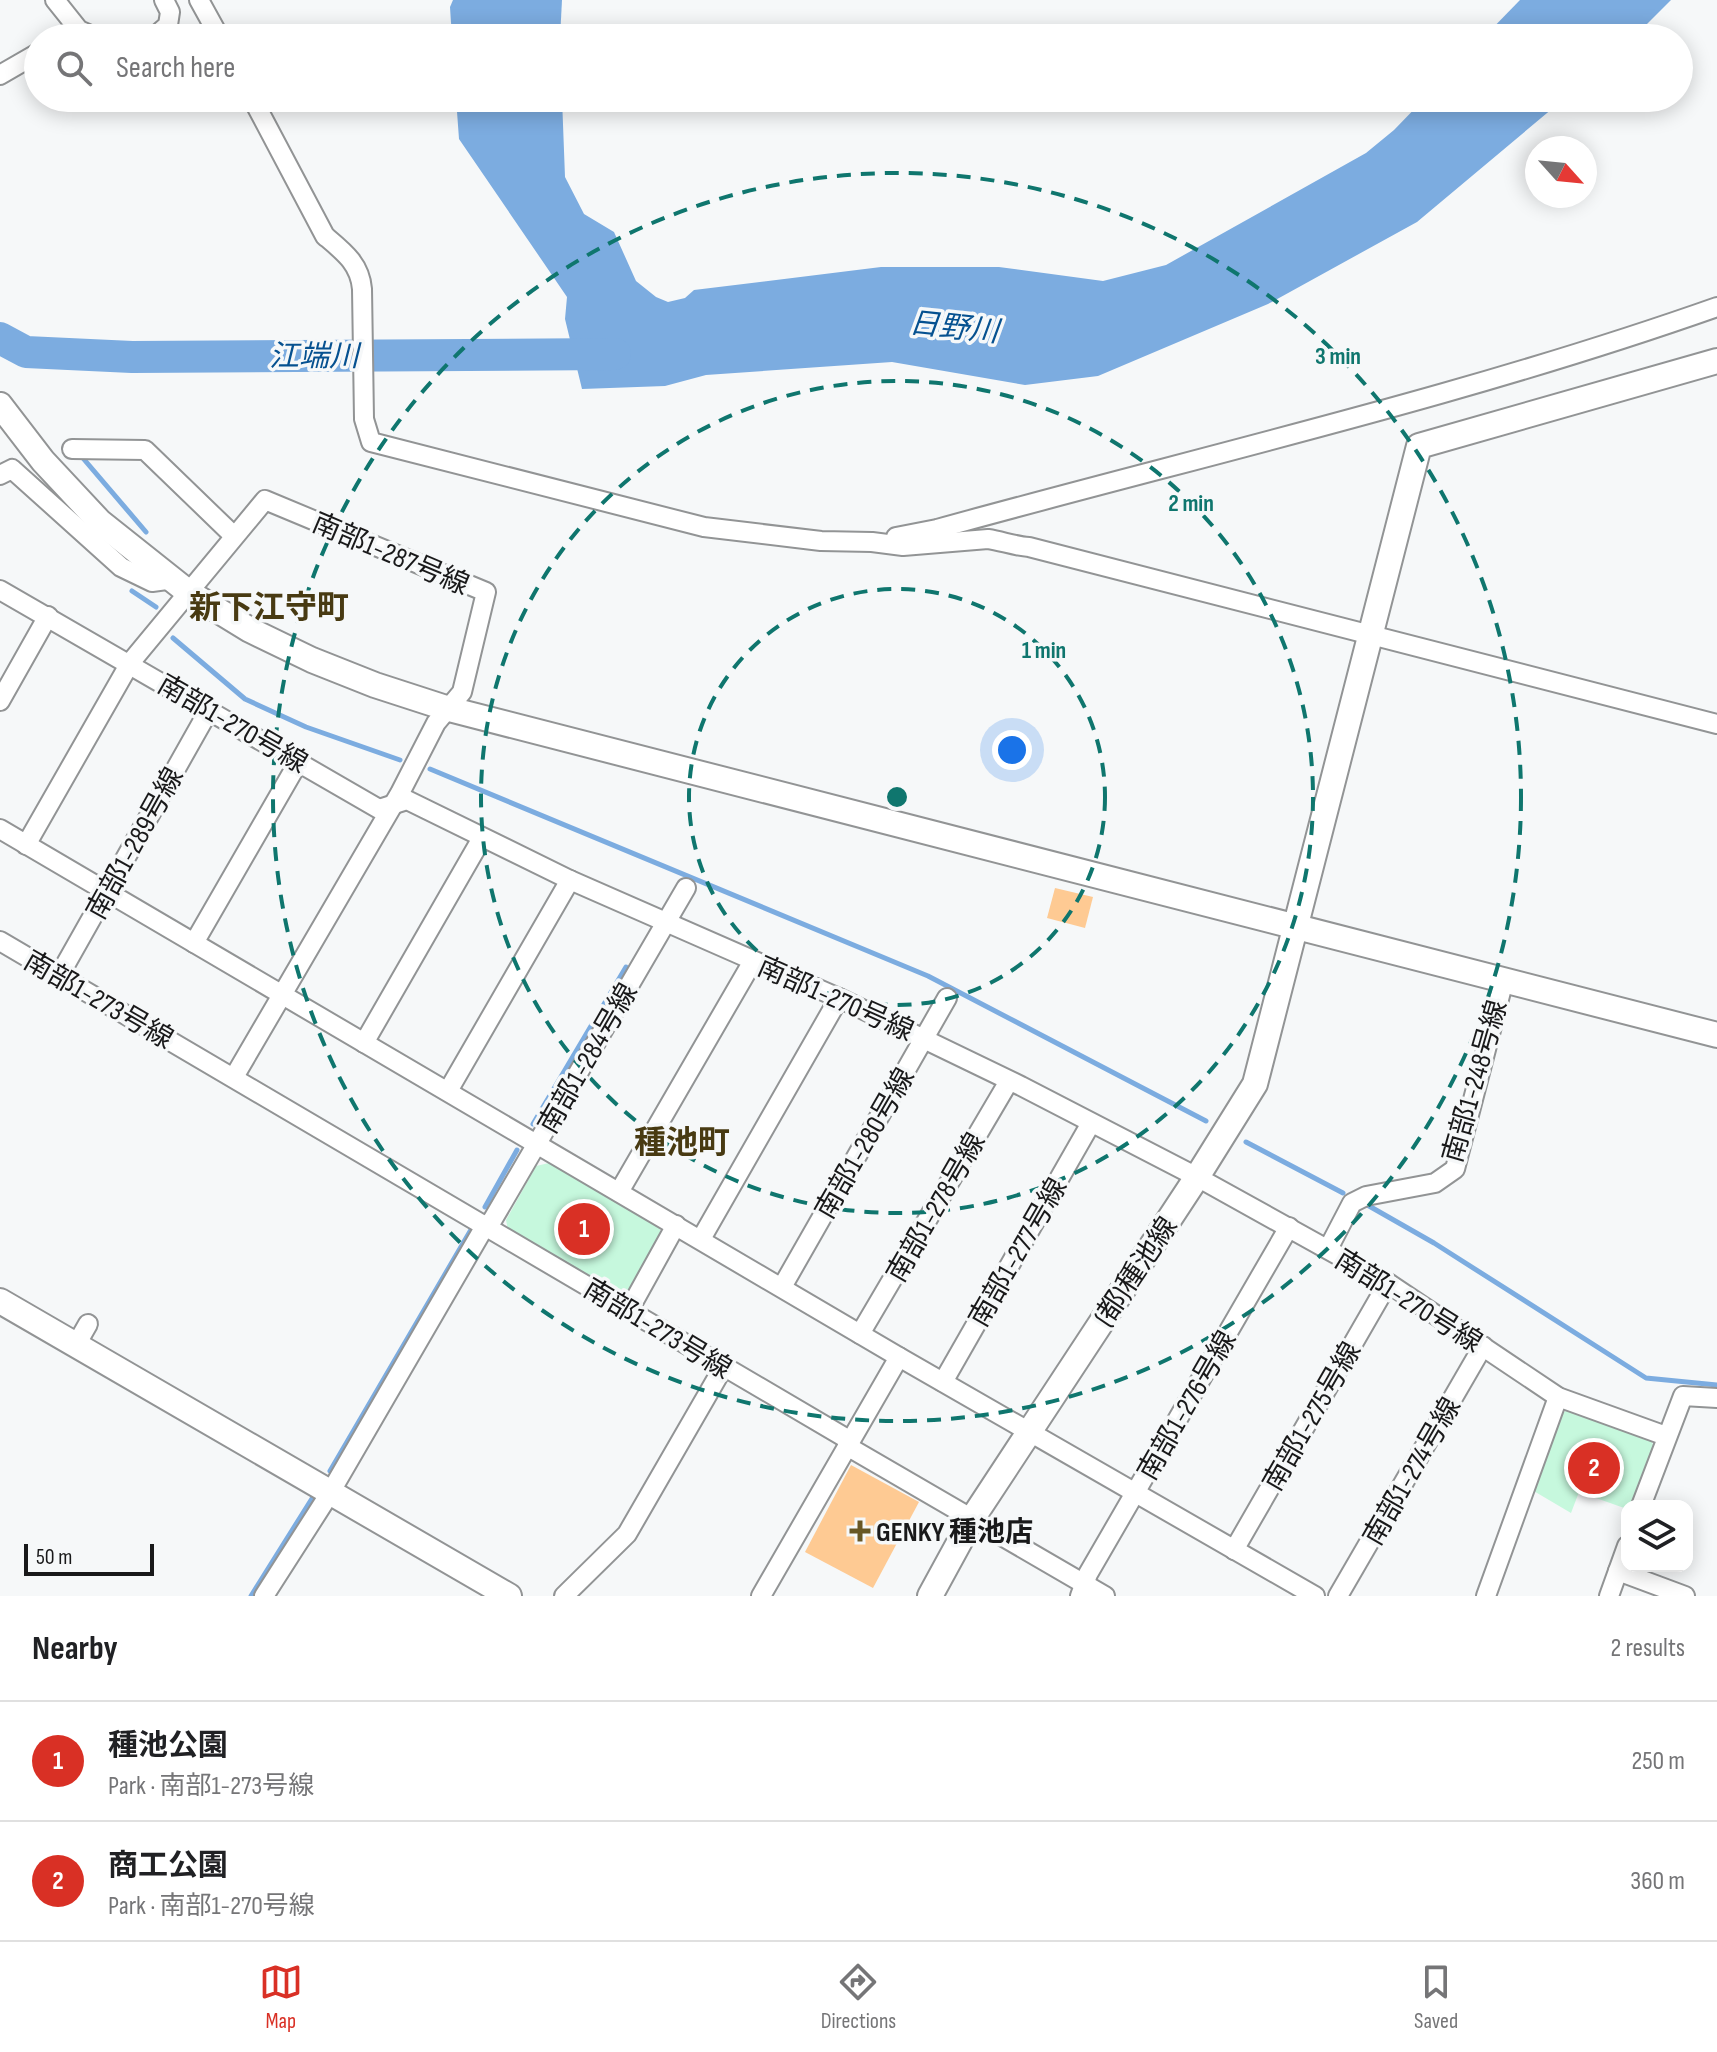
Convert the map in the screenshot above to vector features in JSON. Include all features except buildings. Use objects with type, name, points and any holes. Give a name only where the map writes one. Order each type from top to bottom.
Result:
[{"type":"street","points":[[55,0],[67,24]]},
{"type":"street","points":[[164,0],[170,12],[168,24]]},
{"type":"street","points":[[199,0],[212,24]]},
{"type":"street","points":[[0,75],[24,61]]},
{"type":"street","points":[[259,112],[325,236],[360,271],[364,419],[371,442],[704,527],[821,541],[903,546],[988,539],[1002,541],[1717,724]]},
{"type":"street","points":[[872,542],[937,529],[1415,400],[1567,357],[1717,307]]},
{"type":"street","name":"(都)種池線","points":[[930,1596],[972,1519],[1255,1084],[1419,446],[1717,361]]},
{"type":"street","points":[[0,405],[43,461],[100,522],[181,586],[250,630],[312,660],[375,685],[449,709],[1717,1035]]},
{"type":"street","points":[[72,449],[145,450],[234,536]]},
{"type":"street","points":[[6,472],[121,567],[152,582],[181,586]]},
{"type":"street","name":"南部1-287号線","points":[[26,845],[130,663],[181,586],[234,536],[265,500],[486,592],[462,692],[436,723],[392,805],[234,1077]]},
{"type":"street","name":"南部1-270号線","points":[[0,590],[379,809],[407,800],[570,880],[925,1038],[1197,1177],[1388,1283],[1558,1397],[1666,1436]]},
{"type":"street","points":[[0,701],[48,616]]},
{"type":"street","name":"南部1-289号線","points":[[59,976],[209,710]]},
{"type":"street","points":[[194,943],[299,761]]},
{"type":"street","points":[[0,829],[899,1357],[1315,1596]]},
{"type":"street","points":[[364,1043],[482,838]]},
{"type":"street","points":[[448,1091],[570,880]]},
{"type":"street","name":"南部1-284号線","points":[[264,1596],[330,1493],[686,888]]},
{"type":"street","name":"南部1-273号線","points":[[0,941],[844,1437],[850,1441],[852,1449],[972,1519],[1082,1590],[1105,1596]]},
{"type":"street","points":[[619,1192],[753,961]]},
{"type":"street","name":"南部1-248号線","points":[[1328,1249],[1352,1203],[1366,1196],[1435,1183],[1455,1169],[1504,980]]},
{"type":"street","points":[[701,1239],[839,998]]},
{"type":"street","name":"南部1-280号線","points":[[782,1287],[947,998]]},
{"type":"street","name":"南部1-278号線","points":[[860,1334],[1009,1081]]},
{"type":"street","name":"南部1-277号線","points":[[943,1382],[1091,1123]]},
{"type":"street","points":[[629,1310],[676,1225]]},
{"type":"street","name":"南部1-276号線","points":[[1082,1590],[1289,1227]]},
{"type":"street","name":"南部1-275号線","points":[[1234,1550],[1388,1283]]},
{"type":"street","points":[[0,1301],[82,1334],[330,1493],[509,1596]]},
{"type":"street","name":"南部1-274号線","points":[[1338,1596],[1483,1346]]},
{"type":"street","points":[[761,1596],[899,1357]]},
{"type":"street","points":[[564,1596],[627,1534],[724,1366]]},
{"type":"street","points":[[1643,1500],[1683,1396],[1717,1398]]},
{"type":"street","points":[[1486,1596],[1558,1397]]},
{"type":"street","points":[[1609,1596],[1621,1563]]},
{"type":"street","points":[[1618,1571],[1685,1596]]},
{"type":"green space","points":[[549,1163],[659,1227],[663,1239],[632,1293],[621,1295],[508,1230],[506,1220],[536,1166]]},
{"type":"green space","points":[[1568,1410],[1651,1440],[1654,1447],[1635,1500],[1621,1500],[1621,1507],[1579,1492],[1571,1513],[1532,1490],[1562,1413]]},
{"type":"water","points":[[453,0],[562,0],[561,24],[451,24],[450,7]]},
{"type":"water","points":[[1520,0],[1671,0],[1647,24],[1497,24]]},
{"type":"water","name":"日野川","points":[[457,112],[563,112],[565,177],[584,214],[614,232],[636,281],[656,297],[668,302],[685,298],[694,290],[881,267],[999,267],[1103,281],[1166,265],[1366,153],[1411,112],[1548,112],[1417,222],[1268,304],[1098,376],[1025,385],[892,362],[706,375],[665,386],[582,389],[565,319],[567,297],[459,139]]},
{"type":"waterway","name":"江端川","points":[[0,338],[26,352],[132,357],[615,354]]},
{"type":"waterway","points":[[82,457],[146,532]]},
{"type":"waterway","points":[[132,591],[156,607]]},
{"type":"waterway","points":[[173,638],[245,699],[306,727],[400,760]]},
{"type":"waterway","points":[[430,769],[928,976],[1206,1121]]},
{"type":"waterway","points":[[533,1124],[626,967]]},
{"type":"waterway","points":[[1246,1142],[1343,1193]]},
{"type":"waterway","points":[[485,1207],[517,1150]]},
{"type":"waterway","points":[[1362,1202],[1434,1243],[1646,1378],[1717,1385]]},
{"type":"waterway","points":[[330,1471],[472,1228]]},
{"type":"waterway","points":[[251,1596],[313,1497]]},
{"type":"place","name":"種池公園","points":[[584,1229]]},
{"type":"place","name":"商工公園","points":[[1594,1468]]},
{"type":"place","name":"GENKY 種池店","points":[[860,1531]]},
{"type":"district","name":"新下江守町","points":[[269,607]]},
{"type":"district","name":"種池町","points":[[682,1142]]}]
